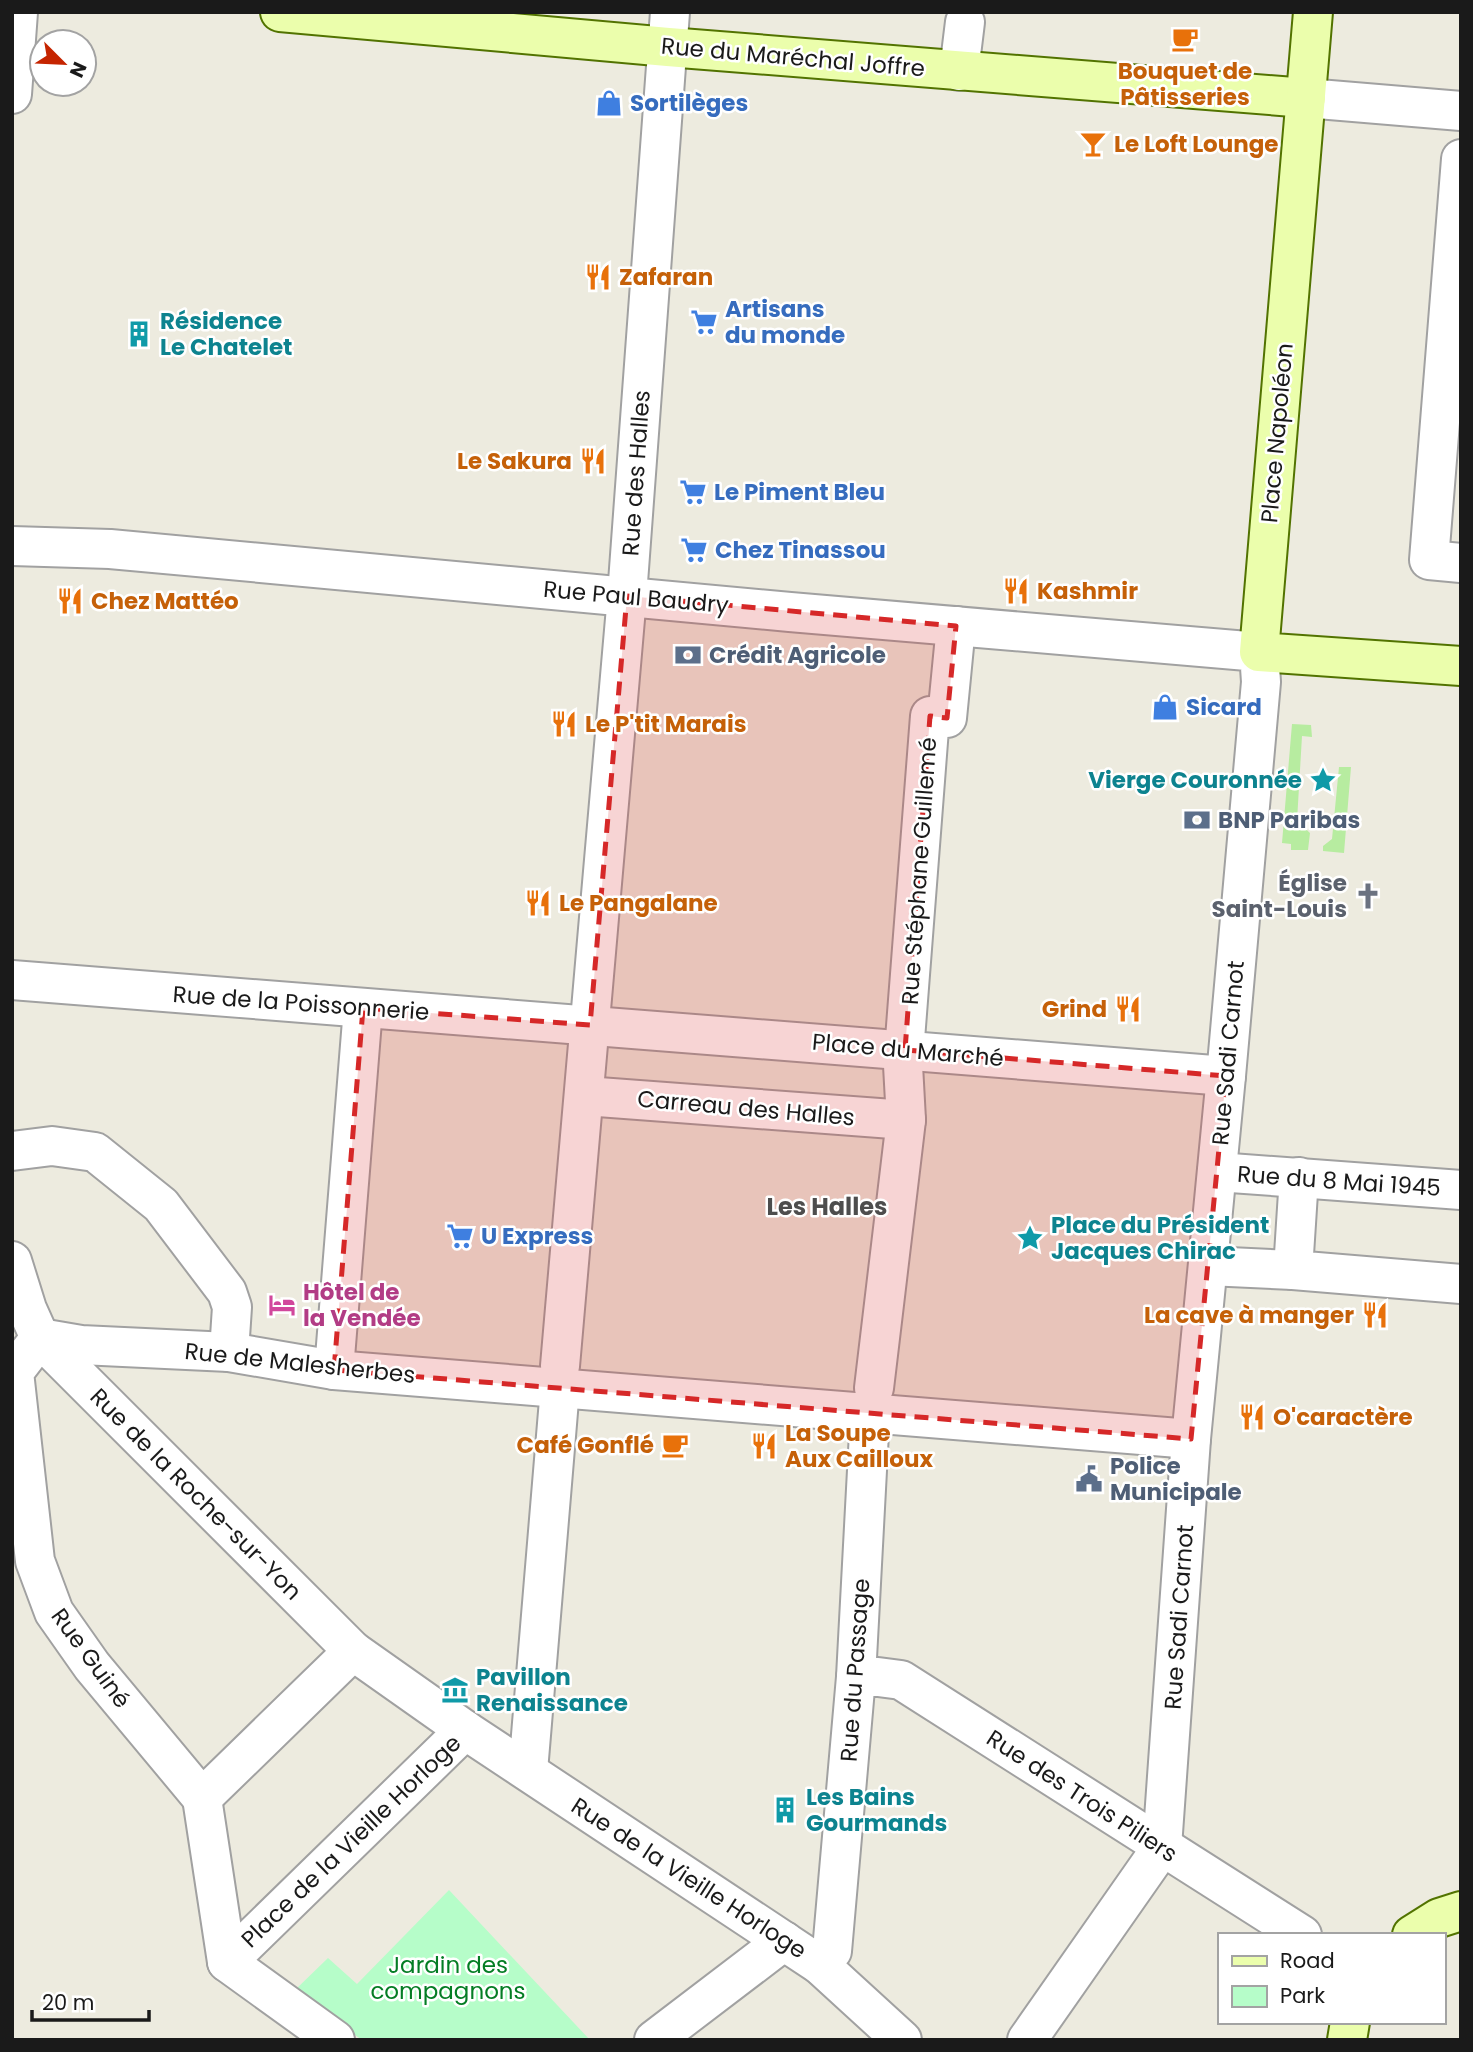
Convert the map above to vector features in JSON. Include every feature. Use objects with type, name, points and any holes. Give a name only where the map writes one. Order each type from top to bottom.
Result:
[{"type":"street","points":[[12,94],[18,12]]},
{"type":"street","name":"Rue du Maréchal Joffre","points":[[280,12],[669,30],[959,71],[1306,98]]},
{"type":"street","name":"Place Napoléon","points":[[1259,652],[1313,12]]},
{"type":"street","points":[[959,71],[965,22]]},
{"type":"street","name":"Rue des Halles","points":[[590,1024],[627,596],[669,30]]},
{"type":"street","points":[[1306,98],[1461,111]]},
{"type":"street","points":[[1461,159],[1429,560],[1461,563]]},
{"type":"street","name":"Rue Paul Baudry","points":[[12,546],[110,549],[1259,652]]},
{"type":"street","name":"Rue Stéphane Guillemé","points":[[905,1050],[911,783],[930,716],[947,718],[956,626]]},
{"type":"street","points":[[1259,652],[1461,666]]},
{"type":"street","name":"Rue Sadi Carnot","points":[[1162,1847],[1191,1439],[1261,682],[1259,652]]},
{"type":"street","name":"Rue de la Poissonnerie","points":[[12,980],[590,1024]]},
{"type":"street","points":[[334,1370],[363,1008]]},
{"type":"street","points":[[528,1771],[590,1024]]},
{"type":"street","name":"Place du Marché","points":[[590,1024],[1226,1076]]},
{"type":"street","points":[[872,1401],[906,1120],[903,1065],[905,1050]]},
{"type":"street","name":"Carreau des Halles","points":[[585,1096],[906,1120]]},
{"type":"street","points":[[12,1151],[52,1146],[95,1152],[162,1205],[228,1292],[232,1307],[229,1352]]},
{"type":"street","name":"Rue du 8 Mai 1945","points":[[1217,1172],[1461,1190]]},
{"type":"street","points":[[1293,1270],[1299,1177]]},
{"type":"street","points":[[12,1261],[27,1309],[40,1338]]},
{"type":"street","points":[[1208,1266],[1461,1284]]},
{"type":"street","name":"Rue de Malesherbes","points":[[40,1338],[80,1345],[229,1352],[334,1370],[560,1377]]},
{"type":"street","name":"Rue Guiné","points":[[40,1338],[14,1372],[24,1564],[92,1666],[202,1798]]},
{"type":"street","name":"Rue de la Roche-sur-Yon","points":[[40,1338],[353,1651]]},
{"type":"street","points":[[560,1377],[872,1401],[1191,1439]]},
{"type":"street","name":"Rue du Passage","points":[[820,1965],[832,1951],[856,1677],[872,1401]]},
{"type":"street","points":[[202,1798],[353,1651]]},
{"type":"street","name":"Place de la Vieille Horloge","points":[[227,1962],[465,1730],[353,1651]]},
{"type":"street","name":"Rue des Trois Piliers","points":[[856,1677],[901,1680],[1299,1933]]},
{"type":"street","name":"Rue de la Vieille Horloge","points":[[465,1730],[820,1965],[902,2040]]},
{"type":"street","name":"Place de la Vieille Horloge","points":[[202,1798],[227,1962]]},
{"type":"street","points":[[1027,2040],[1162,1847]]},
{"type":"street","points":[[1415,1933],[1439,1918],[1461,1911]]},
{"type":"street","points":[[653,2040],[784,1941]]},
{"type":"street","points":[[227,1962],[335,2040]]},
{"type":"highlighted area","points":[[627,596],[956,626],[947,718],[930,716],[905,1050],[1226,1076],[1191,1439],[334,1370],[363,1008],[590,1025]]},
{"type":"green space","points":[[1292,724],[1311,725],[1312,737],[1302,736],[1297,821],[1310,833],[1308,850],[1291,850],[1291,844],[1282,843]]},
{"type":"green space","points":[[1339,767],[1351,767],[1344,853],[1323,851],[1323,846],[1332,839]]},
{"type":"green space","name":"Jardin des compagnons","points":[[449,1890],[590,2040],[362,2040],[294,1991],[328,1958],[357,1984]]},
{"type":"place","name":"Bouquet de Pâtisseries","points":[[1185,39]]},
{"type":"place","name":"Sortilèges","points":[[609,103]]},
{"type":"place","name":"Le Loft Lounge","points":[[1093,144]]},
{"type":"place","name":"Zafaran","points":[[598,277]]},
{"type":"place","name":"Artisans du monde","points":[[704,322]]},
{"type":"place","name":"Résidence Le Chatelet","points":[[139,334]]},
{"type":"place","name":"Le Sakura","points":[[593,461]]},
{"type":"place","name":"Le Piment Bleu","points":[[693,492]]},
{"type":"place","name":"Chez Tinassou","points":[[694,550]]},
{"type":"place","name":"Kashmir","points":[[1016,591]]},
{"type":"place","name":"Chez Mattéo","points":[[70,601]]},
{"type":"place","name":"Crédit Agricole","points":[[688,655]]},
{"type":"place","name":"Sicard","points":[[1165,707]]},
{"type":"place","name":"Le P'tit Marais","points":[[564,724]]},
{"type":"place","name":"Vierge Couronnée","points":[[1323,780]]},
{"type":"place","name":"BNP Paribas","points":[[1197,820]]},
{"type":"place","name":"Église Saint-Louis","points":[[1368,896]]},
{"type":"place","name":"Le Pangalane","points":[[538,903]]},
{"type":"place","name":"Grind","points":[[1128,1009]]},
{"type":"place","name":"U Express","points":[[460,1236]]},
{"type":"place","name":"Place du Président Jacques Chirac","points":[[1030,1238]]},
{"type":"place","name":"Hôtel de la Vendée","points":[[282,1305]]},
{"type":"place","name":"La cave à manger","points":[[1375,1315]]},
{"type":"place","name":"O'caractère","points":[[1252,1417]]},
{"type":"place","name":"Café Gonflé","points":[[675,1445]]},
{"type":"place","name":"La Soupe Aux Cailloux","points":[[764,1446]]},
{"type":"place","name":"Police Municipale","points":[[1089,1479]]},
{"type":"place","name":"Pavillon Renaissance","points":[[455,1690]]},
{"type":"place","name":"Les Bains Gourmands","points":[[785,1810]]},
{"type":"district","name":"Les Halles","points":[[827,1207]]}]
